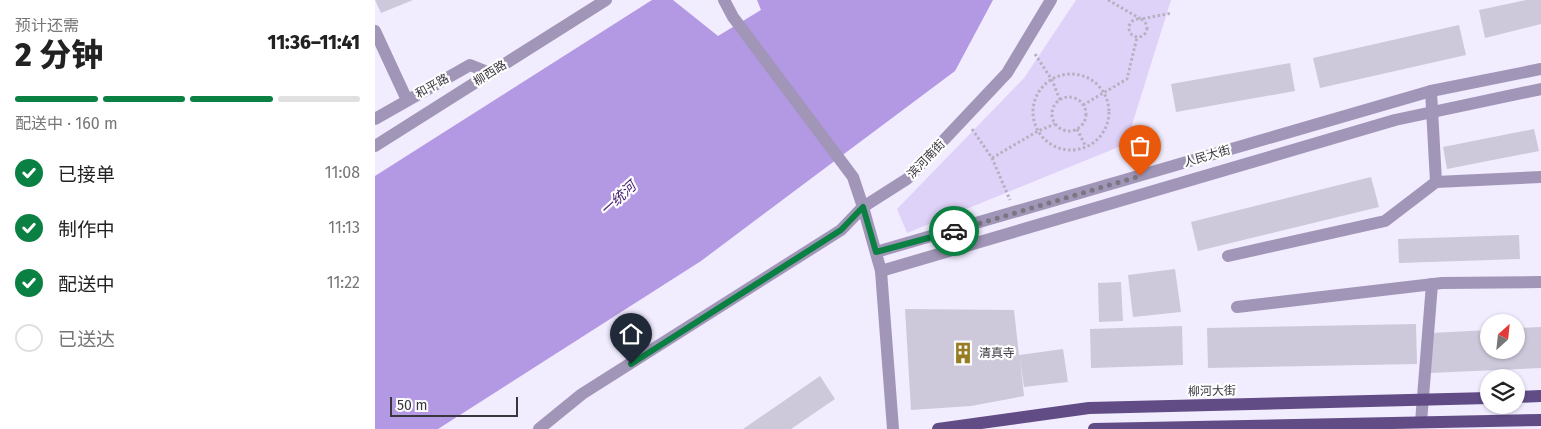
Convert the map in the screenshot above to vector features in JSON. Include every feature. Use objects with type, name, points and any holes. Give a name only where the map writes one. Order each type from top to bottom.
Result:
[{"type":"main road","points":[[1525,397],[1541,396]]},
{"type":"main road","name":"柳河大街","points":[[938,429],[1089,408],[1480,398]]},
{"type":"main road","points":[[1094,429],[1347,426],[1421,422],[1541,420]]},
{"type":"street","name":"柳西路","points":[[375,146],[606,0]]},
{"type":"street","points":[[724,0],[733,17],[853,177],[881,271],[893,429]]},
{"type":"street","name":"滨河南街","points":[[539,429],[582,394],[841,230],[863,207],[907,180],[1007,73],[1051,0]]},
{"type":"street","points":[[375,31],[407,100]]},
{"type":"street","name":"和平路","points":[[375,119],[470,65],[490,73]]},
{"type":"street","name":"人民大街","points":[[876,252],[1431,91],[1541,69]]},
{"type":"street","name":"人民大街","points":[[881,271],[1395,120],[1541,89]]},
{"type":"street","points":[[1431,91],[1436,182]]},
{"type":"street","points":[[1228,256],[1385,221],[1436,182],[1541,176]]},
{"type":"street","points":[[1237,307],[1432,284],[1541,282]]},
{"type":"street","points":[[1421,422],[1432,284]]},
{"type":"path","points":[[1109,0],[1141,19],[1147,25],[1145,34],[1137,37],[1132,35],[1129,30],[1131,21],[1136,18],[1141,19],[1172,13]]},
{"type":"path","points":[[1083,105],[1127,79],[1137,37]]},
{"type":"path","points":[[1027,40],[1052,80],[1060,100]]},
{"type":"path","points":[[1061,76],[1081,76],[1098,85],[1104,93],[1108,102],[1108,122],[1098,139],[1087,147],[1071,150],[1061,149],[1044,139],[1038,131],[1033,112],[1035,103],[1038,94],[1052,80],[1061,76]]},
{"type":"path","points":[[1068,97],[1077,99],[1083,105],[1086,114],[1084,123],[1077,129],[1069,132],[1061,130],[1055,124],[1051,115],[1054,106],[1060,100],[1068,97]]},
{"type":"path","points":[[964,118],[992,158],[1016,212]]},
{"type":"path","points":[[992,158],[1038,131],[1055,124]]},
{"type":"path","points":[[1077,129],[1087,147]]},
{"type":"shaded area","points":[[1076,0],[1171,0],[1126,144],[907,233],[897,209],[1024,78]]},
{"type":"water","name":"一统河","points":[[652,0],[673,0],[718,36],[761,10],[757,0],[993,0],[955,71],[701,261],[438,429],[375,429],[375,176]]},
{"type":"building","points":[[375,0],[413,0],[381,13]]},
{"type":"building","points":[[1526,0],[1541,0],[1541,24],[1485,38],[1479,10]]},
{"type":"building","points":[[1459,25],[1466,55],[1320,88],[1313,58]]},
{"type":"building","points":[[1290,63],[1295,91],[1176,112],[1171,84]]},
{"type":"building","points":[[1534,129],[1539,151],[1447,169],[1443,147]]},
{"type":"building","points":[[1371,177],[1379,207],[1198,251],[1191,222]]},
{"type":"building","points":[[1519,235],[1520,259],[1399,263],[1398,239]]},
{"type":"building","points":[[1175,269],[1181,312],[1133,317],[1128,275]]},
{"type":"building","points":[[1121,282],[1123,321],[1099,322],[1098,283]]},
{"type":"building","name":"清真寺","points":[[905,309],[1014,310],[1019,355],[1063,349],[1068,382],[1024,387],[1020,359],[1024,396],[971,406],[911,410]]},
{"type":"building","points":[[1416,324],[1417,364],[1208,368],[1207,328]]},
{"type":"building","points":[[1182,326],[1183,365],[1091,368],[1090,329]]},
{"type":"building","points":[[1541,327],[1541,368],[1480,369],[1480,371],[1429,373],[1431,333],[1480,330],[1480,359],[1525,359],[1525,328]]},
{"type":"building","points":[[820,376],[835,399],[791,429],[743,429]]},
{"type":"way so far","points":[[954,231],[1140,176]]},
{"type":"place","name":"清真寺","points":[[963,353]]},
{"type":"route","points":[[631,364],[841,230],[863,207],[876,252],[954,231]]}]
